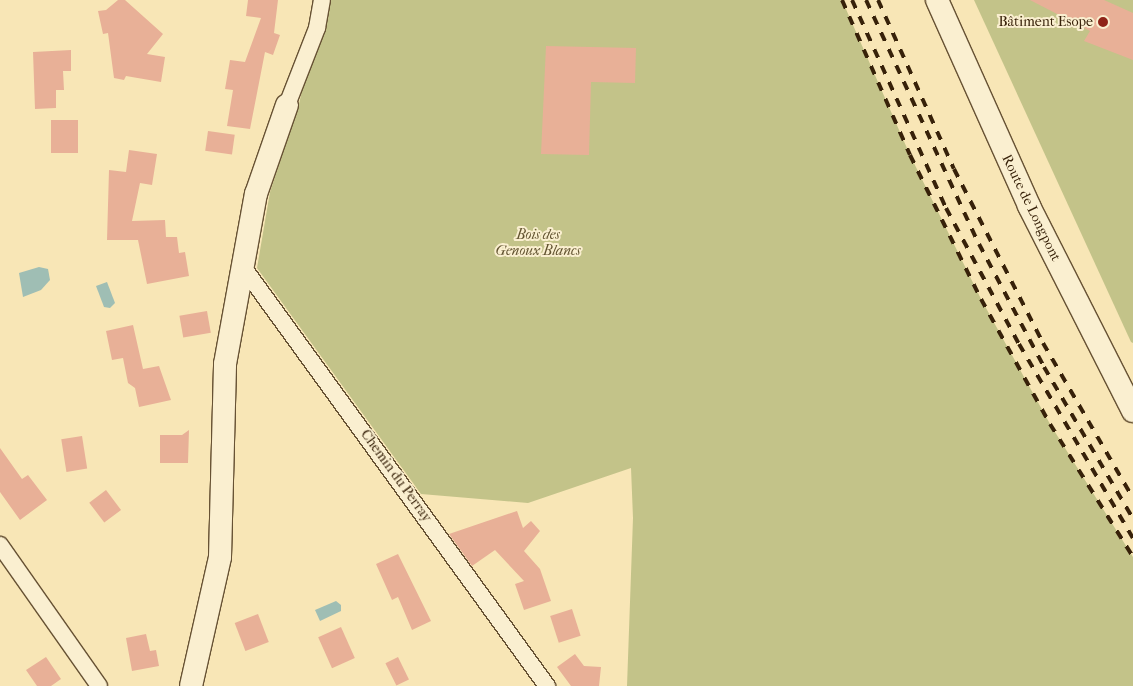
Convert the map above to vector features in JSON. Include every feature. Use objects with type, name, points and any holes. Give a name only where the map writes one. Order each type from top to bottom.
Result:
[{"type":"street","points":[[191,686],[220,557],[225,364],[242,267],[256,194],[287,105],[317,28],[322,0]]},
{"type":"street","name":"Route de Longpont","points":[[938,0],[1029,206],[1133,411]]},
{"type":"street","name":"Chemin du Perray","points":[[242,267],[547,686]]},
{"type":"street","points":[[0,545],[99,686]]},
{"type":"green space","name":"Bois des Genoux Blancs","points":[[322,0],[842,0],[910,155],[981,299],[1050,424],[1133,557],[1133,686],[627,686],[633,518],[631,468],[528,503],[421,494],[257,268],[270,192],[299,104]]},
{"type":"green space","points":[[974,0],[1133,0],[1133,343],[1131,342]]},
{"type":"water","points":[[39,267],[48,269],[50,280],[41,290],[23,297],[19,273]]},
{"type":"water","points":[[107,282],[115,303],[110,308],[104,307],[96,286]]},
{"type":"water","points":[[336,601],[341,605],[341,611],[320,621],[315,610]]},
{"type":"building","points":[[118,0],[125,0],[163,34],[147,54],[165,57],[161,82],[126,76],[124,80],[114,78],[108,33],[103,34],[98,11],[106,10]]},
{"type":"building","points":[[248,0],[278,0],[274,33],[280,35],[273,55],[265,52],[250,129],[227,126],[233,90],[225,89],[230,60],[245,62],[261,18],[246,16]]},
{"type":"building","name":"Bâtiment Esope","points":[[1030,0],[1104,0],[1133,13],[1133,60],[1084,41],[1090,31]]},
{"type":"building","points":[[546,46],[636,48],[635,83],[591,82],[589,155],[541,154]]},
{"type":"building","points":[[71,50],[71,71],[63,71],[64,90],[56,90],[56,108],[35,109],[33,52]]},
{"type":"building","points":[[51,120],[78,120],[78,153],[51,153]]},
{"type":"building","points":[[208,131],[235,135],[232,155],[205,151]]},
{"type":"building","points":[[129,150],[157,154],[152,185],[140,183],[132,221],[165,220],[166,237],[177,237],[179,253],[185,252],[189,276],[147,284],[138,240],[107,240],[109,170],[126,172]]},
{"type":"building","points":[[207,311],[211,333],[183,338],[179,316]]},
{"type":"building","points":[[133,325],[143,369],[159,366],[171,400],[139,407],[135,388],[128,383],[123,358],[112,360],[106,331]]},
{"type":"building","points":[[189,430],[188,463],[160,463],[160,435],[182,435]]},
{"type":"building","points":[[82,436],[87,469],[66,472],[61,439]]},
{"type":"building","points":[[0,448],[22,479],[28,475],[47,500],[20,520],[0,492]]},
{"type":"building","points":[[106,490],[121,510],[104,523],[89,503]]},
{"type":"building","points":[[517,511],[523,528],[531,521],[540,531],[524,551],[540,569],[551,601],[524,610],[515,584],[524,581],[495,550],[472,566],[449,534]]},
{"type":"building","points":[[398,554],[431,621],[412,630],[398,597],[392,600],[376,564]]},
{"type":"building","points":[[572,609],[581,636],[559,643],[550,616]]},
{"type":"building","points":[[258,614],[269,642],[245,651],[235,623]]},
{"type":"building","points":[[341,627],[355,658],[332,668],[318,637]]},
{"type":"building","points":[[146,634],[150,651],[156,650],[159,666],[132,671],[126,638]]},
{"type":"building","points":[[575,654],[584,666],[601,667],[599,686],[571,686],[557,667]]},
{"type":"building","points":[[46,657],[61,679],[51,686],[37,686],[26,670]]},
{"type":"building","points":[[398,657],[409,679],[396,686],[385,663]]},
{"type":"railway","points":[[842,0],[910,155],[981,299],[1050,424],[1133,557]]},
{"type":"railway","points":[[852,0],[946,208],[1019,344],[1133,538]]},
{"type":"railway","points":[[866,0],[979,244],[1044,367],[1133,519]]},
{"type":"railway","points":[[878,0],[954,169],[1043,343],[1133,498]]},
{"type":"place","name":"Bâtiment Esope","points":[[1103,22]]}]
